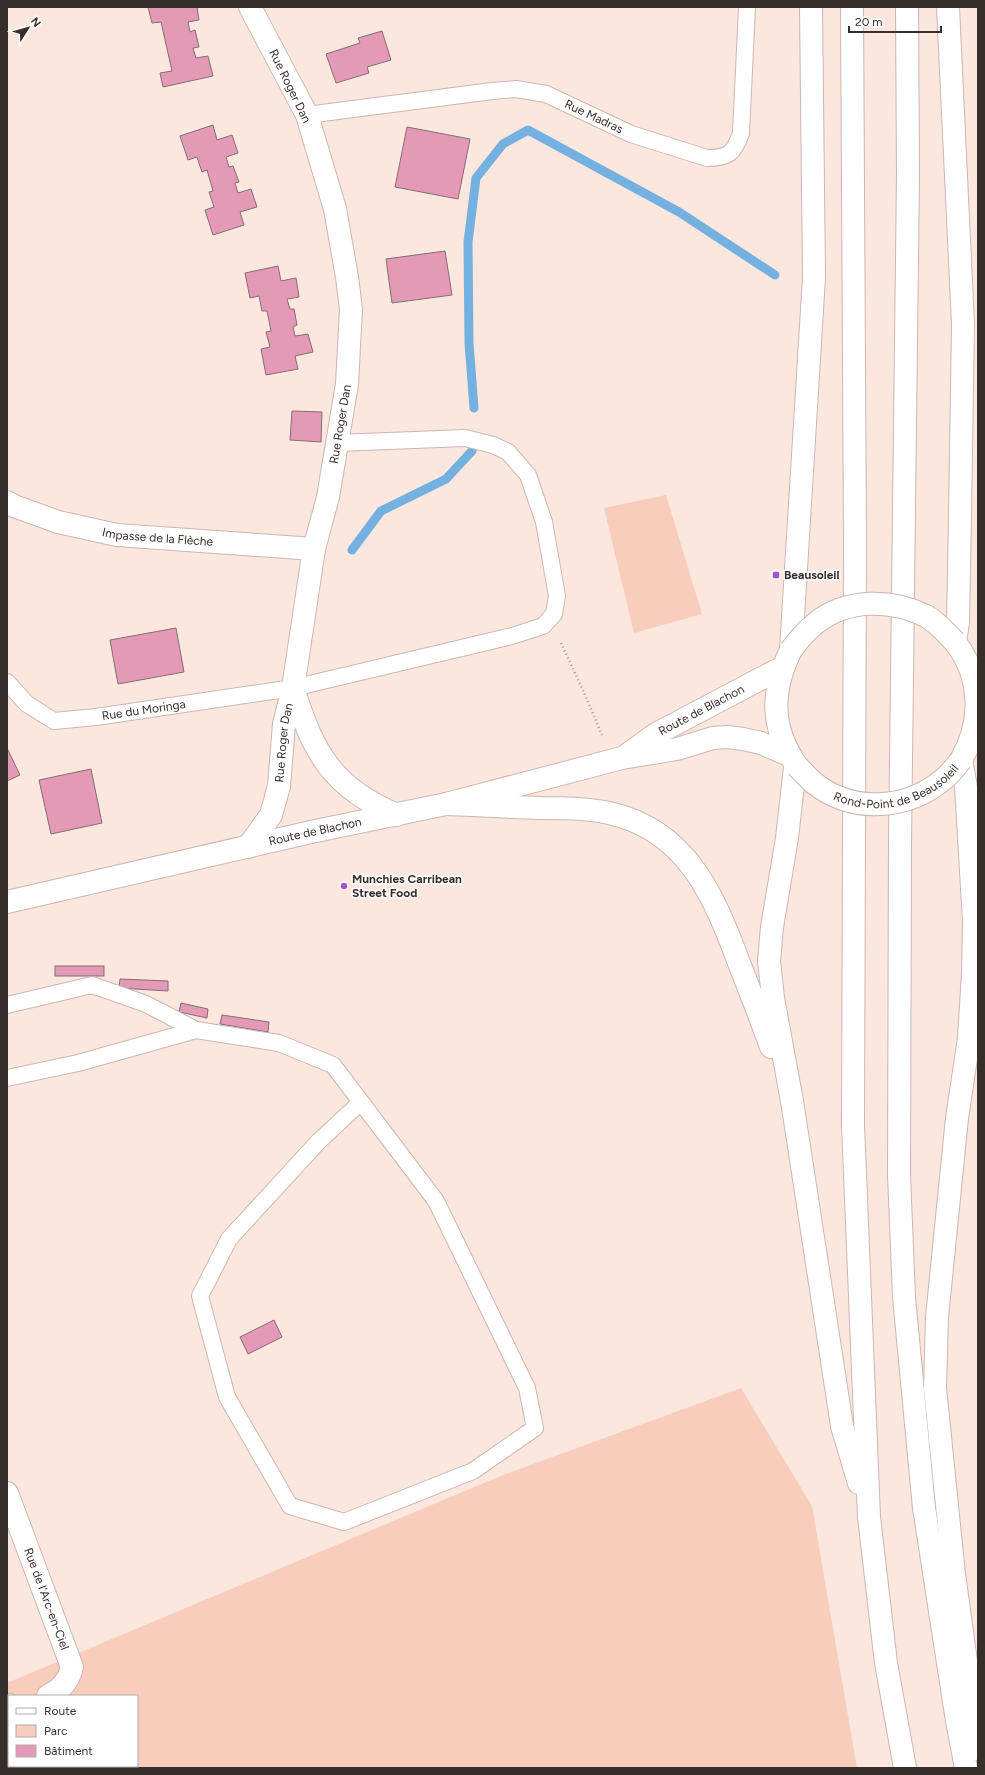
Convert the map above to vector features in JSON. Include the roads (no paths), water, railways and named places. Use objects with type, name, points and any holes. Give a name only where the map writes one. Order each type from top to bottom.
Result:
[{"type":"main road","name":"Rue Roger Dan","points":[[248,846],[271,815],[276,802],[279,786],[284,724],[293,688],[314,549],[328,497],[347,384],[351,309],[348,277],[334,209],[307,115],[250,7]]},
{"type":"main road","points":[[787,658],[814,276],[811,7]]},
{"type":"main road","points":[[852,7],[855,543],[853,1125],[869,1517],[886,1663],[905,1768]]},
{"type":"main road","points":[[907,7],[908,183],[900,844],[900,1183],[904,1297],[924,1508],[955,1713],[966,1768]]},
{"type":"main road","points":[[948,7],[963,324],[958,622],[965,649]]},
{"type":"main road","name":"Impasse de la Flèche","points":[[9,507],[58,522],[117,535],[314,549]]},
{"type":"main road","name":"Rond-Point de Beausoleil","points":[[871,603],[891,604],[909,609],[927,617],[942,628],[965,649],[976,689],[977,710],[974,731],[968,750],[946,778],[926,792],[904,801],[881,805],[857,803],[834,796],[814,783],[793,760],[780,734],[776,711],[776,689],[787,658],[803,634],[817,622],[834,612],[852,606],[871,603]]},
{"type":"main road","name":"Route de Blachon","points":[[617,759],[656,734],[787,658]]},
{"type":"main road","points":[[293,688],[310,734],[319,753],[332,771],[360,796],[374,805],[397,815]]},
{"type":"main road","name":"Route de Blachon","points":[[7,902],[248,846],[446,804],[617,759],[677,749],[713,738],[743,738],[761,743],[793,760]]},
{"type":"main road","points":[[968,750],[966,787],[974,922],[973,973],[969,1038],[957,1118],[937,1317],[935,1388],[954,1574],[978,1749]]},
{"type":"main road","points":[[793,760],[795,767],[787,838],[772,927],[769,961],[773,998],[792,1101],[842,1426],[869,1517]]},
{"type":"main road","points":[[446,804],[584,809],[610,813],[648,828],[678,850],[710,891],[726,928],[792,1101]]},
{"type":"main road","name":"Rue de l'Arc-en-Ciel","points":[[7,1493],[72,1667],[70,1677],[64,1685],[50,1695]]},
{"type":"lane","name":"Rue Madras","points":[[307,115],[516,89],[546,94],[562,100],[595,118],[631,134],[707,158],[717,158],[729,155],[737,145],[741,133],[747,7]]},
{"type":"lane","name":"Rue du Moringa","points":[[7,682],[27,704],[54,721],[96,717],[293,688],[512,636],[543,626],[550,619],[554,614],[557,596],[544,522],[528,475],[508,452],[493,445],[464,438],[337,443]]},
{"type":"lane","points":[[7,1004],[92,985],[146,1004],[196,1030],[279,1043],[333,1065],[436,1201],[527,1388],[535,1428],[472,1471],[344,1522],[290,1506],[227,1397],[200,1296],[229,1239],[319,1141],[361,1102]]},
{"type":"lane","points":[[7,1078],[78,1063],[196,1030]]},
{"type":"waterway","points":[[474,408],[469,343],[468,242],[476,178],[503,144],[528,130],[679,212],[775,275]]},
{"type":"waterway","points":[[352,550],[381,511],[446,479],[472,451]]},
{"type":"place","name":"Beausoleil","points":[[776,575]]},
{"type":"place","name":"Munchies Carribean Street Food","points":[[344,886]]}]
